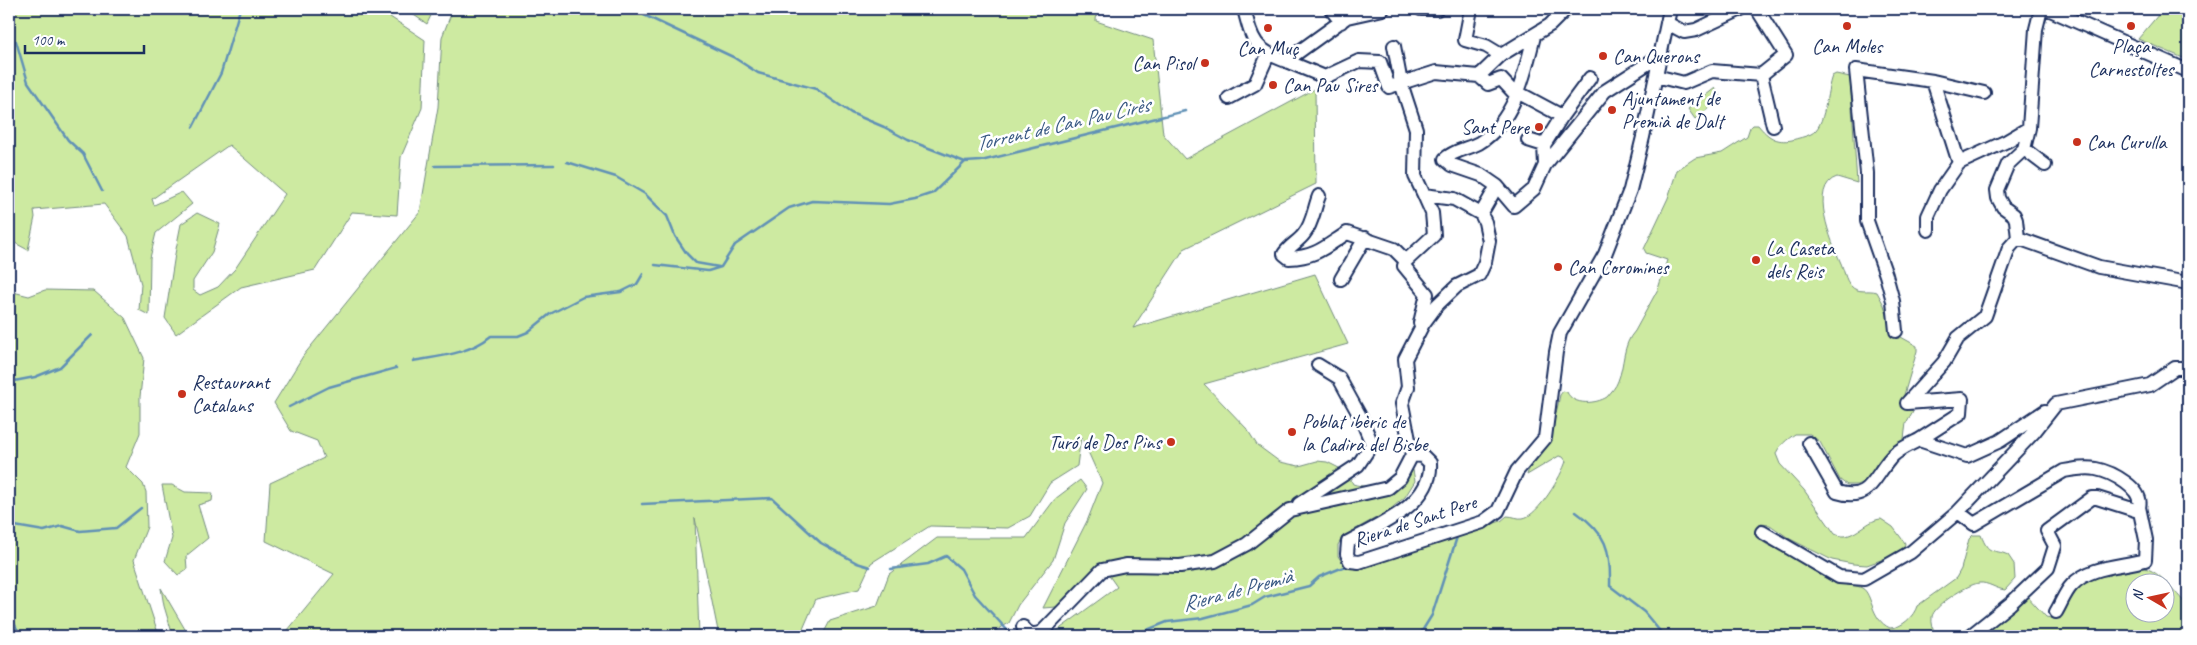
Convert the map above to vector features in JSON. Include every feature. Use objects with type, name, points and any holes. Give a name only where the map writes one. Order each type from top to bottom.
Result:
[{"type":"street","points":[[1244,9],[1251,37],[1268,55],[1325,77],[1359,62],[1380,62],[1389,87],[1436,72],[1480,76],[1488,84],[1502,79],[1517,94],[1562,116]]},
{"type":"street","points":[[1331,9],[1341,22]]},
{"type":"street","points":[[1286,62],[1347,17],[1383,9]]},
{"type":"street","points":[[1421,9],[1437,9]]},
{"type":"street","points":[[1471,9],[1465,40],[1486,46],[1501,56]]},
{"type":"street","points":[[1480,76],[1501,56],[1550,25],[1566,9]]},
{"type":"street","name":"Riera de Sant Pere","points":[[1412,455],[1423,456],[1430,462],[1431,476],[1421,492],[1403,512],[1348,542],[1347,554],[1350,561],[1359,562],[1483,522],[1498,511],[1517,471],[1545,438],[1560,333],[1605,254],[1630,190],[1644,137],[1670,9]]},
{"type":"street","points":[[1667,23],[1684,32],[1696,30],[1742,9]]},
{"type":"street","points":[[1656,76],[1684,83],[1712,71],[1761,75],[1786,54],[1757,9]]},
{"type":"street","points":[[1809,443],[1838,492],[1854,495],[1864,492],[1875,482],[1890,458],[1961,413],[1962,399],[1907,403],[1944,362],[1958,338],[1985,316],[2009,248],[2018,238],[2014,215],[2003,207],[1998,198],[1997,190],[2008,164],[2024,149],[2029,128],[2036,30],[2041,9]]},
{"type":"street","points":[[2036,30],[2056,10],[2188,71]]},
{"type":"street","points":[[1534,36],[1517,94],[1495,131],[1478,143],[1451,153],[1444,159],[1452,165],[1481,175],[1497,186],[1514,206],[1534,189],[1545,166],[1605,92],[1660,55]]},
{"type":"street","points":[[1394,46],[1401,83],[1416,129],[1415,176],[1432,213],[1434,235],[1406,261],[1404,266],[1427,294],[1417,336]]},
{"type":"street","points":[[1229,98],[1255,84],[1268,55]]},
{"type":"street","points":[[1896,331],[1893,302],[1886,275],[1867,221],[1867,173],[1856,70],[1933,81],[1984,93]]},
{"type":"street","points":[[1761,75],[1772,126]]},
{"type":"street","points":[[1545,166],[1544,146],[1562,116],[1590,78]]},
{"type":"street","points":[[1933,81],[1959,163]]},
{"type":"street","points":[[1928,230],[1928,216],[1940,190],[1959,163],[2007,141],[2029,128]]},
{"type":"street","points":[[1528,140],[1544,146]]},
{"type":"street","points":[[2024,149],[2045,165]]},
{"type":"street","points":[[1481,214],[1497,186]]},
{"type":"street","points":[[1290,510],[1388,488],[1400,478],[1412,455],[1402,404],[1408,387],[1405,360],[1417,336],[1436,306],[1457,286],[1479,275],[1485,262],[1489,241],[1485,222],[1481,214],[1454,199],[1424,195]]},
{"type":"street","points":[[1320,196],[1311,223],[1305,233],[1289,245],[1284,254],[1289,258],[1306,258],[1347,233],[1394,249],[1406,261]]},
{"type":"street","points":[[1341,279],[1365,238]]},
{"type":"street","points":[[2018,238],[2099,267],[2188,283]]},
{"type":"street","points":[[1022,627],[1027,633],[1031,634],[1043,632],[1102,570],[1126,565],[1180,566],[1215,561],[1248,544],[1290,510],[1358,465],[1372,444],[1361,418],[1339,378],[1318,365]]},
{"type":"street","points":[[1918,440],[1967,456],[2000,441],[2056,404],[2150,385],[2175,368],[2188,368]]},
{"type":"street","points":[[1762,532],[1838,577],[1864,579],[1910,552],[1958,512],[2034,432],[2056,404]]},
{"type":"street","points":[[1958,512],[1974,524],[2064,471],[2080,469],[2097,469],[2119,479],[2136,491],[2141,501],[2139,507],[2146,540],[2145,560],[2126,566],[2089,571],[2071,586],[2056,612]]},
{"type":"street","points":[[1970,636],[2010,604],[2048,568],[2055,546],[2047,532],[2082,504],[2092,498],[2097,498],[2135,510],[2139,507]]},
{"type":"green space","points":[[9,9],[378,9],[425,40],[422,108],[401,157],[397,215],[352,212],[315,270],[241,287],[176,334],[165,318],[181,224],[197,213],[220,224],[212,252],[193,281],[193,290],[200,295],[218,287],[235,269],[285,194],[229,145],[152,199],[154,205],[182,192],[192,204],[156,233],[150,258],[149,315],[139,310],[141,284],[128,236],[104,204],[34,210],[35,217],[28,250],[15,243],[9,227]]},
{"type":"green space","points":[[405,9],[434,9],[427,24]]},
{"type":"green space","points":[[453,9],[1097,9],[1096,21],[1153,40],[1163,134],[1185,159],[1315,89],[1316,184],[1184,249],[1133,328],[1315,274],[1348,344],[1204,384],[1247,429],[1257,445],[1280,462],[1299,466],[1317,461],[1327,462],[1353,475],[1351,480],[1353,484],[1360,486],[1380,484],[1396,473],[1400,467],[1413,470],[1415,481],[1405,497],[1387,512],[1343,536],[1338,545],[1338,556],[1342,562],[1357,569],[1501,521],[1507,516],[1523,518],[1529,516],[1542,503],[1555,485],[1566,461],[1563,457],[1559,456],[1527,475],[1530,468],[1543,452],[1549,439],[1560,395],[1563,391],[1567,392],[1570,397],[1579,402],[1597,401],[1607,397],[1618,381],[1628,342],[1658,289],[1667,260],[1646,253],[1644,249],[1668,198],[1677,170],[1695,158],[1722,153],[1747,137],[1753,125],[1758,125],[1769,136],[1781,141],[1792,140],[1811,134],[1816,130],[1823,117],[1832,76],[1836,74],[1850,77],[1857,183],[1837,177],[1828,182],[1824,191],[1825,216],[1832,242],[1849,284],[1860,291],[1877,292],[1884,305],[1892,332],[1917,346],[1901,405],[1913,411],[1906,423],[1904,439],[1866,480],[1857,485],[1847,485],[1840,480],[1820,442],[1810,434],[1795,434],[1781,445],[1776,454],[1780,464],[1804,490],[1835,534],[1847,536],[1875,520],[1881,519],[1893,527],[1905,543],[1904,548],[1892,556],[1867,565],[1853,564],[1832,560],[1790,539],[1770,525],[1761,524],[1755,531],[1760,540],[1824,577],[1832,581],[1862,588],[1866,591],[1879,619],[1890,628],[1903,624],[1917,606],[1956,578],[1961,569],[1969,539],[1973,535],[1981,535],[1989,549],[2008,555],[2014,564],[2015,579],[2005,590],[1979,583],[1967,587],[1952,596],[1934,612],[1932,619],[1934,636],[1050,636],[1117,587],[1100,563],[1056,607],[1043,608],[1088,519],[1102,483],[1081,436],[1077,466],[1050,483],[1030,516],[1008,528],[930,526],[871,563],[859,589],[816,599],[800,636],[719,636],[695,518],[699,636],[283,636],[334,574],[266,541],[270,483],[324,458],[317,441],[291,431],[274,403],[303,356],[420,212],[438,107],[442,37]]},
{"type":"green space","points":[[2152,9],[2188,9],[2188,60],[2138,39],[2159,14]]},
{"type":"green space","points":[[1715,88],[1722,98],[1695,119],[1688,109]]},
{"type":"green space","points":[[45,290],[94,291],[125,318],[144,358],[140,397],[140,433],[126,467],[143,484],[146,492],[147,527],[134,560],[159,636],[9,636],[9,291],[29,296]]},
{"type":"green space","points":[[1080,480],[1087,489],[1065,523],[1053,560],[1018,605],[1009,623],[992,633],[981,636],[822,636],[830,621],[877,606],[889,574],[937,538],[1026,538],[1055,499]]},
{"type":"green space","points":[[162,485],[172,485],[185,492],[213,493],[212,501],[198,505],[208,538],[186,556],[187,569],[178,575],[165,561],[172,538]]},
{"type":"green space","points":[[2138,567],[2153,572],[2125,572]]},
{"type":"green space","points":[[2124,572],[2124,622],[2174,622],[2174,591],[2188,606],[2188,636],[1973,636],[2027,596],[2046,617],[2056,619],[2065,609],[2076,591],[2086,582],[2098,576]]},
{"type":"green space","points":[[161,588],[189,636],[173,636]]},
{"type":"waterway","points":[[193,127],[221,73],[240,9]]},
{"type":"waterway","points":[[639,9],[644,15],[733,57],[758,73],[816,89],[851,113],[908,140],[965,162]]},
{"type":"waterway","points":[[9,15],[10,24]]},
{"type":"waterway","points":[[16,41],[28,82],[68,140],[83,154],[102,191]]},
{"type":"waterway","name":"Torrent de Can Pau Cirès","points":[[655,265],[708,271],[721,267],[735,245],[789,208],[812,201],[889,204],[915,199],[933,193],[965,162],[981,161],[1185,111]]},
{"type":"waterway","points":[[567,162],[616,177],[645,194],[667,216],[675,236],[687,254],[696,263],[719,267]]},
{"type":"waterway","points":[[435,166],[554,165]]},
{"type":"waterway","name":"Torrent de Can Pau Cirès","points":[[413,361],[464,351],[491,336],[518,336],[528,332],[550,314],[583,297],[621,292],[637,284],[643,274]]},
{"type":"waterway","points":[[9,382],[35,377],[60,367],[92,335]]},
{"type":"waterway","name":"Torrent de Can Pau Cirès","points":[[289,407],[329,387],[396,368]]},
{"type":"waterway","points":[[642,504],[772,498],[821,543],[857,563],[870,567]]},
{"type":"waterway","points":[[9,525],[44,531],[62,526],[80,531],[116,528],[141,508]]},
{"type":"waterway","points":[[1576,512],[1594,527],[1605,543],[1608,552],[1610,586],[1644,612],[1664,636]]},
{"type":"waterway","points":[[1419,636],[1432,615],[1457,537]]},
{"type":"waterway","points":[[891,569],[928,564],[946,556],[961,569],[975,595],[1008,631]]},
{"type":"waterway","name":"Riera de Premià","points":[[1132,636],[1167,622],[1203,618],[1252,605],[1265,597],[1309,586],[1319,577],[1346,566]]},
{"type":"waterway","points":[[9,614],[21,636]]},
{"type":"place","name":"Can Moles","points":[[1847,26]]},
{"type":"place","name":"Plaça Carnestoltes","points":[[2131,26]]},
{"type":"place","name":"Can Muç","points":[[1268,28]]},
{"type":"place","name":"Can Querons","points":[[1603,56]]},
{"type":"place","name":"Can Pisol","points":[[1205,63]]},
{"type":"place","name":"Can Pau Sires","points":[[1273,85]]},
{"type":"place","name":"Ajuntament de Premià de Dalt","points":[[1612,110]]},
{"type":"place","name":"Sant Pere","points":[[1539,127]]},
{"type":"place","name":"Can Curulla","points":[[2077,142]]},
{"type":"place","name":"La Caseta dels Reis","points":[[1756,260]]},
{"type":"place","name":"Can Coromines","points":[[1558,267]]},
{"type":"place","name":"Restaurant Catalans","points":[[182,394]]},
{"type":"place","name":"Poblat ibèric de la Cadira del Bisbe","points":[[1292,432]]},
{"type":"place","name":"Turó de Dos Pins","points":[[1171,442]]}]
